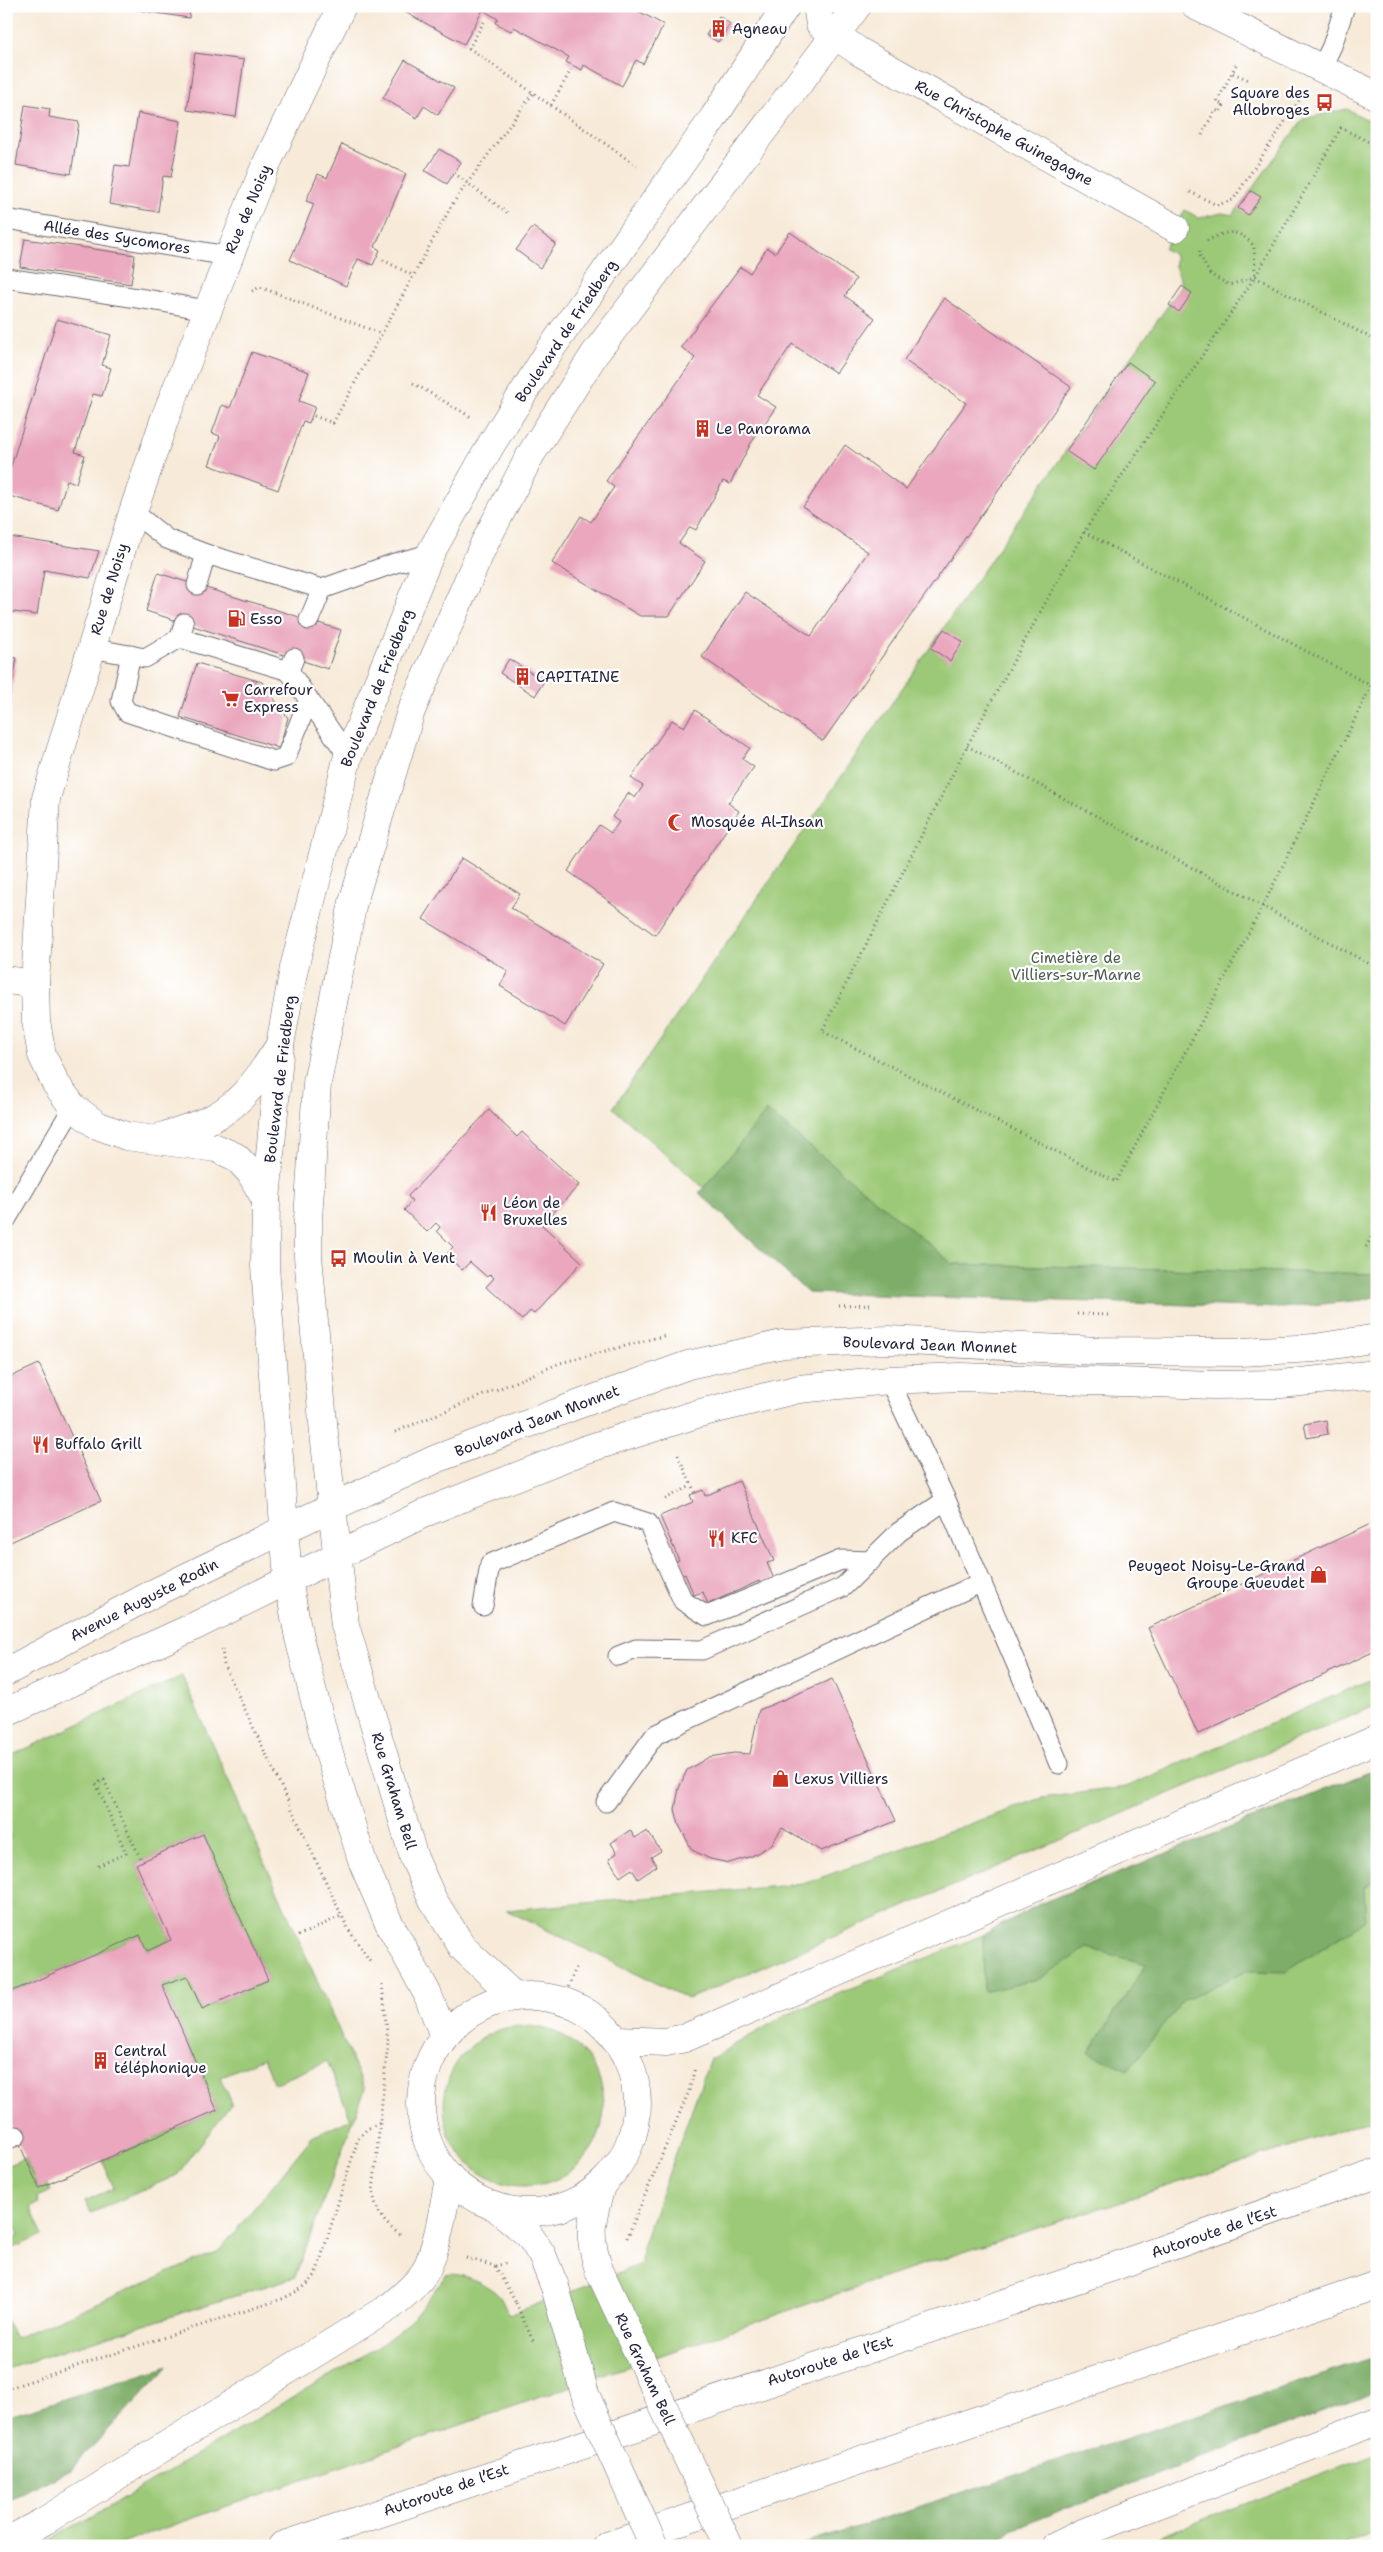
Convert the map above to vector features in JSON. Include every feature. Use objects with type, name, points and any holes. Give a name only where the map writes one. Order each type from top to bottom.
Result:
[{"type":"main road","name":"Rue de Noisy","points":[[266,1200],[250,1172],[236,1157],[216,1148],[126,1136],[97,1125],[73,1107],[56,1084],[42,1055],[36,1021],[35,984],[46,798],[133,512],[165,418],[206,310],[264,169],[342,6]]},
{"type":"main road","name":"Boulevard de Friedberg","points":[[288,1580],[265,1266],[266,1200],[280,1045],[294,968],[348,756],[430,554],[492,443],[550,350],[714,118],[786,6]]},
{"type":"main road","points":[[817,6],[820,24],[834,36]]},
{"type":"main road","points":[[331,1506],[308,1256],[308,1219],[317,1083],[353,902],[411,711],[473,566],[531,454],[594,355],[857,6]]},
{"type":"main road","points":[[1196,6],[1377,96]]},
{"type":"main road","name":"Rue Christophe Guinegagne","points":[[834,36],[1175,228]]},
{"type":"main road","points":[[6,980],[35,984]]},
{"type":"main road","name":"Rue de Noisy","points":[[157,1139],[213,1118],[235,1104],[254,1084],[280,1045]]},
{"type":"main road","name":"Boulevard Jean Monnet","points":[[283,1530],[331,1506],[436,1459],[688,1365],[783,1344],[889,1340],[1098,1351],[1241,1352],[1315,1348],[1377,1338]]},
{"type":"main road","name":"Boulevard Jean Monnet","points":[[288,1580],[429,1511],[556,1461],[700,1413],[799,1389],[889,1380],[960,1377],[1215,1385],[1328,1381],[1377,1374]]},
{"type":"main road","name":"Rue Graham Bell","points":[[331,1506],[345,1625],[414,1858],[433,1900],[463,1948],[514,1996]]},
{"type":"main road","name":"Avenue Auguste Rodin","points":[[6,1672],[156,1592],[283,1530]]},
{"type":"main road","points":[[6,1712],[191,1628],[288,1580],[299,1638],[325,1740],[363,1863],[388,1921],[426,1993],[444,2036]]},
{"type":"main road","points":[[618,2040],[666,2042],[685,2038],[1377,1739]]},
{"type":"main road","name":"Rue Graham Bell","points":[[498,2209],[525,2213],[553,2210],[579,2201],[602,2186],[619,2165],[632,2142],[638,2116],[637,2090],[630,2064],[618,2040],[597,2019],[563,2001],[544,1996],[514,1996],[488,2003],[464,2017],[444,2036],[430,2058],[422,2083],[420,2109],[424,2134],[434,2158],[450,2179],[472,2197],[498,2209],[529,2235],[542,2256],[555,2287],[586,2394],[654,2546]]},
{"type":"main road","name":"Autoroute de l’Est","points":[[282,2546],[1113,2267],[1377,2173]]},
{"type":"main road","points":[[6,2542],[46,2520],[391,2306],[410,2289],[425,2271],[434,2248],[450,2179]]},
{"type":"main road","name":"Rue Graham Bell","points":[[602,2186],[593,2214],[590,2242],[599,2270],[729,2546]]},
{"type":"main road","points":[[607,2546],[1377,2285]]},
{"type":"main road","points":[[1056,2546],[1083,2533],[1377,2420]]},
{"type":"lane","points":[[1321,69],[1330,52],[1346,6]]},
{"type":"lane","name":"Allée des Sycomores","points":[[6,219],[228,256]]},
{"type":"lane","points":[[6,278],[157,300],[206,310]]},
{"type":"lane","points":[[133,512],[167,539],[206,554],[322,589],[395,563],[430,554]]},
{"type":"lane","points":[[197,585],[206,554]]},
{"type":"lane","points":[[309,620],[322,589]]},
{"type":"lane","points":[[91,648],[145,658],[182,631],[291,665],[308,701],[348,756]]},
{"type":"lane","points":[[131,655],[121,701],[127,712],[274,761],[286,757],[308,701]]},
{"type":"lane","points":[[6,1220],[73,1107]]},
{"type":"lane","points":[[889,1380],[946,1500],[1059,1764]]},
{"type":"lane","points":[[618,1656],[636,1649],[702,1650],[843,1587],[899,1532],[946,1500]]},
{"type":"lane","points":[[482,1606],[490,1564],[614,1512],[648,1523],[683,1601],[707,1616],[841,1560],[871,1561]]},
{"type":"lane","points":[[606,1802],[655,1736],[982,1582]]},
{"type":"path","points":[[484,22],[469,48],[638,166]]},
{"type":"path","points":[[1202,136],[1215,110],[1220,112],[1224,105],[1218,102],[1236,65]]},
{"type":"path","points":[[1190,192],[1217,205],[1232,200],[1321,69]]},
{"type":"path","points":[[551,105],[571,70]]},
{"type":"path","points":[[1233,73],[1251,81]]},
{"type":"path","points":[[314,416],[333,423],[453,203],[533,93]]},
{"type":"path","points":[[1377,146],[1342,128],[1254,277],[1084,532],[967,746],[822,1031],[1116,1182],[1263,906],[1377,674]]},
{"type":"path","points":[[454,173],[509,214]]},
{"type":"path","points":[[1254,277],[1254,246],[1244,235],[1223,232],[1202,244],[1200,254],[1210,274],[1228,285],[1254,277],[1377,341]]},
{"type":"path","points":[[383,260],[414,276]]},
{"type":"path","points":[[260,287],[382,334]]},
{"type":"path","points":[[413,383],[464,413]]},
{"type":"path","points":[[1084,532],[1377,689]]},
{"type":"path","points":[[967,746],[1377,968]]},
{"type":"path","points":[[1366,1247],[1377,1227]]},
{"type":"path","points":[[677,1452],[695,1493]]},
{"type":"path","points":[[220,1641],[224,1665],[342,1916],[356,1943],[374,1967]]},
{"type":"path","points":[[98,1866],[126,1853],[96,1784],[104,1780],[142,1862]]},
{"type":"path","points":[[298,1936],[342,1916]]},
{"type":"path","points":[[563,2001],[577,1965]]},
{"type":"path","points":[[381,1981],[388,2042],[373,2177],[374,2202],[382,2219],[397,2233],[411,2240]]},
{"type":"path","points":[[626,2238],[689,2091],[695,2070],[694,2064]]},
{"type":"path","points":[[6,2389],[282,2299],[303,2288],[316,2274],[358,2139],[367,2129],[380,2123]]},
{"type":"path","points":[[457,2255],[495,2266],[516,2302]]},
{"type":"green space","name":"Cimetière de Villiers-sur-Marne","points":[[1347,109],[1377,125],[1377,1274],[953,1264],[767,1112],[704,1188],[613,1108],[1107,391],[1182,286],[1175,266],[1175,255],[1164,249],[1185,210],[1199,218],[1222,213],[1233,215],[1303,119]]},
{"type":"green space","points":[[767,1111],[953,1264],[1377,1274],[1377,1296],[1363,1300],[1282,1308],[808,1293],[699,1193]]},
{"type":"green space","points":[[182,1676],[365,2089],[295,2277],[6,2369],[6,2320],[15,2338],[219,2251],[312,2137],[351,2119],[327,2061],[274,2084],[263,2058],[220,2077],[232,2103],[177,2175],[91,2213],[85,2201],[114,2188],[102,2161],[217,2110],[162,1985],[187,1976],[202,2009],[268,1980],[203,1834],[136,1864],[171,1940],[147,1951],[140,1935],[6,1994],[6,1842],[11,1835],[6,1834],[6,1758]]},
{"type":"green space","points":[[1377,1677],[1377,1705],[688,1999],[506,1910],[803,1884],[1042,1798],[1126,1787]]},
{"type":"green space","points":[[1377,1769],[1377,2117],[877,2280],[113,2546],[39,2546],[124,2498],[381,2345],[411,2321],[446,2275],[452,2274],[473,2279],[487,2286],[499,2296],[509,2315],[641,2264],[642,2247],[710,2059],[786,2015],[983,1935],[1042,1903]]},
{"type":"green space","points":[[1377,1769],[1377,1880],[1364,1887],[1366,1920],[1286,1972],[1245,1971],[1182,2002],[1128,2070],[1089,2053],[1146,1964],[1087,1948],[1039,1979],[984,1992],[983,1935],[1042,1903]]},
{"type":"green space","points":[[516,2026],[532,2026],[562,2035],[581,2049],[598,2075],[604,2098],[604,2114],[598,2137],[581,2163],[562,2177],[547,2183],[532,2186],[516,2186],[486,2177],[462,2157],[453,2144],[447,2129],[444,2114],[444,2098],[453,2068],[473,2044],[486,2035],[501,2029]]},
{"type":"green space","points":[[25,2158],[38,2188],[48,2184],[51,2191],[37,2197],[39,2203],[30,2207],[43,2235],[6,2251],[6,2243],[19,2236],[6,2208],[6,2166]]},
{"type":"green space","points":[[1377,2356],[1377,2391],[1013,2529],[993,2546],[799,2546]]},
{"type":"green space","points":[[169,2366],[71,2469],[6,2502],[6,2417]]},
{"type":"green space","points":[[1377,2453],[1377,2529],[1339,2546],[1135,2546]]},
{"type":"building","points":[[112,6],[191,6],[189,18]]},
{"type":"building","points":[[403,6],[629,6],[664,25],[643,64],[636,60],[622,86],[584,65],[582,70],[566,62],[569,57],[514,27],[511,31],[495,23],[498,19],[483,10],[464,44],[401,10]]},
{"type":"building","name":"Agneau","points":[[719,16],[730,24],[718,42],[706,35]]},
{"type":"building","points":[[195,53],[244,60],[236,117],[187,110]]},
{"type":"building","points":[[405,60],[454,88],[438,115],[424,106],[417,118],[383,98]]},
{"type":"building","points":[[25,105],[50,109],[49,117],[79,122],[71,174],[16,165]]},
{"type":"building","points":[[138,113],[181,121],[171,177],[163,176],[158,212],[109,204],[115,165],[129,167]]},
{"type":"building","points":[[342,144],[406,174],[375,247],[380,250],[373,265],[358,259],[346,286],[290,260],[314,204],[306,201],[318,174],[327,178]]},
{"type":"building","points":[[439,149],[461,162],[447,184],[425,171]]},
{"type":"building","points":[[1251,191],[1261,197],[1248,215],[1238,208]]},
{"type":"building","points":[[533,227],[556,244],[540,268],[516,250]]},
{"type":"building","name":"Le Panorama","points":[[790,232],[856,279],[845,296],[875,318],[836,373],[792,344],[757,395],[776,407],[751,443],[730,484],[723,481],[696,530],[690,527],[679,543],[705,561],[669,616],[640,616],[552,563],[581,516],[591,522],[614,487],[606,481],[695,358],[681,347],[740,267],[750,273],[767,248],[775,253]]},
{"type":"building","points":[[25,239],[135,255],[131,284],[20,267]]},
{"type":"building","points":[[1182,286],[1192,293],[1179,312],[1169,305]]},
{"type":"building","points":[[944,298],[1071,387],[823,741],[702,657],[745,592],[811,636],[868,552],[803,507],[845,445],[906,489],[966,403],[904,360]]},
{"type":"building","points":[[57,319],[111,335],[102,365],[111,368],[102,396],[93,394],[75,452],[85,455],[76,483],[67,480],[58,510],[6,495],[6,482]]},
{"type":"building","points":[[252,352],[309,372],[299,401],[315,407],[309,423],[303,421],[278,490],[209,465],[220,436],[212,433],[222,405],[230,408]]},
{"type":"building","points":[[1128,362],[1155,381],[1094,470],[1066,451]]},
{"type":"building","points":[[6,537],[99,551],[90,578],[44,570],[37,615],[6,611]]},
{"type":"building","points":[[158,573],[341,630],[328,669],[146,611]]},
{"type":"building","points":[[944,629],[963,642],[950,661],[931,648]]},
{"type":"building","points":[[6,656],[17,658],[9,702],[6,702]]},
{"type":"building","name":"CAPITAINE","points":[[509,659],[544,681],[535,696],[500,673]]},
{"type":"building","name":"Carrefour Express","points":[[197,663],[262,682],[288,718],[279,748],[180,717]]},
{"type":"building","name":"Mosquée Al-Ihsan","points":[[695,710],[750,748],[742,759],[754,767],[728,803],[739,811],[655,935],[568,871],[599,825],[611,833],[619,822],[612,817],[628,793],[635,798],[643,786],[631,778],[672,720],[684,727]]},
{"type":"building","points":[[462,858],[520,894],[511,908],[603,964],[565,1026],[500,986],[508,971],[423,919]]},
{"type":"building","name":"Léon de Bruxelles","points":[[489,1110],[517,1137],[522,1132],[579,1185],[542,1225],[582,1262],[534,1314],[530,1311],[522,1320],[486,1287],[494,1278],[490,1274],[487,1277],[470,1262],[462,1270],[446,1255],[453,1247],[437,1231],[440,1227],[436,1223],[427,1232],[404,1210],[412,1201],[408,1196]]},
{"type":"building","name":"Buffalo Grill","points":[[39,1364],[101,1501],[6,1544],[6,1379]]},
{"type":"building","points":[[1326,1420],[1328,1434],[1307,1438],[1304,1424]]},
{"type":"building","name":"KFC","points":[[739,1481],[774,1561],[767,1563],[774,1579],[760,1586],[759,1581],[708,1604],[703,1592],[694,1595],[685,1574],[676,1578],[670,1564],[679,1560],[660,1516],[693,1502],[690,1495],[703,1490],[705,1496]]},
{"type":"building","name":"Peugeot Noisy-Le-Grand Groupe Gueudet","points":[[1377,1521],[1377,1650],[1198,1734],[1148,1628]]},
{"type":"building","name":"Lexus Villiers","points":[[832,1679],[896,1821],[821,1851],[782,1828],[771,1845],[752,1856],[729,1863],[710,1859],[692,1850],[679,1825],[675,1809],[679,1788],[687,1770],[709,1757],[734,1753],[750,1754],[759,1710]]},
{"type":"building","points":[[630,1830],[635,1838],[647,1831],[661,1851],[651,1857],[657,1866],[638,1879],[632,1869],[620,1877],[609,1859],[617,1853],[611,1843]]},
{"type":"building","name":"Central téléphonique","points":[[203,1834],[268,1980],[202,2009],[187,1976],[162,1985],[217,2110],[39,2188],[6,2114],[6,1994],[140,1935],[147,1951],[171,1940],[136,1864]]},
{"type":"place","name":"Agneau","points":[[718,29]]},
{"type":"place","name":"Square des Allobroges","points":[[1324,102]]},
{"type":"place","name":"Le Panorama","points":[[702,429]]},
{"type":"place","name":"Esso","points":[[236,619]]},
{"type":"place","name":"CAPITAINE","points":[[522,677]]},
{"type":"place","name":"Carrefour Express","points":[[230,699]]},
{"type":"place","name":"Mosquée Al-Ihsan","points":[[677,822]]},
{"type":"place","name":"Léon de Bruxelles","points":[[489,1212]]},
{"type":"place","name":"Moulin à Vent","points":[[339,1258]]},
{"type":"place","name":"Buffalo Grill","points":[[41,1444]]},
{"type":"place","name":"KFC","points":[[717,1538]]},
{"type":"place","name":"Peugeot Noisy-Le-Grand Groupe Gueudet","points":[[1319,1575]]},
{"type":"place","name":"Lexus Villiers","points":[[780,1779]]},
{"type":"place","name":"Central téléphonique","points":[[100,2060]]}]
